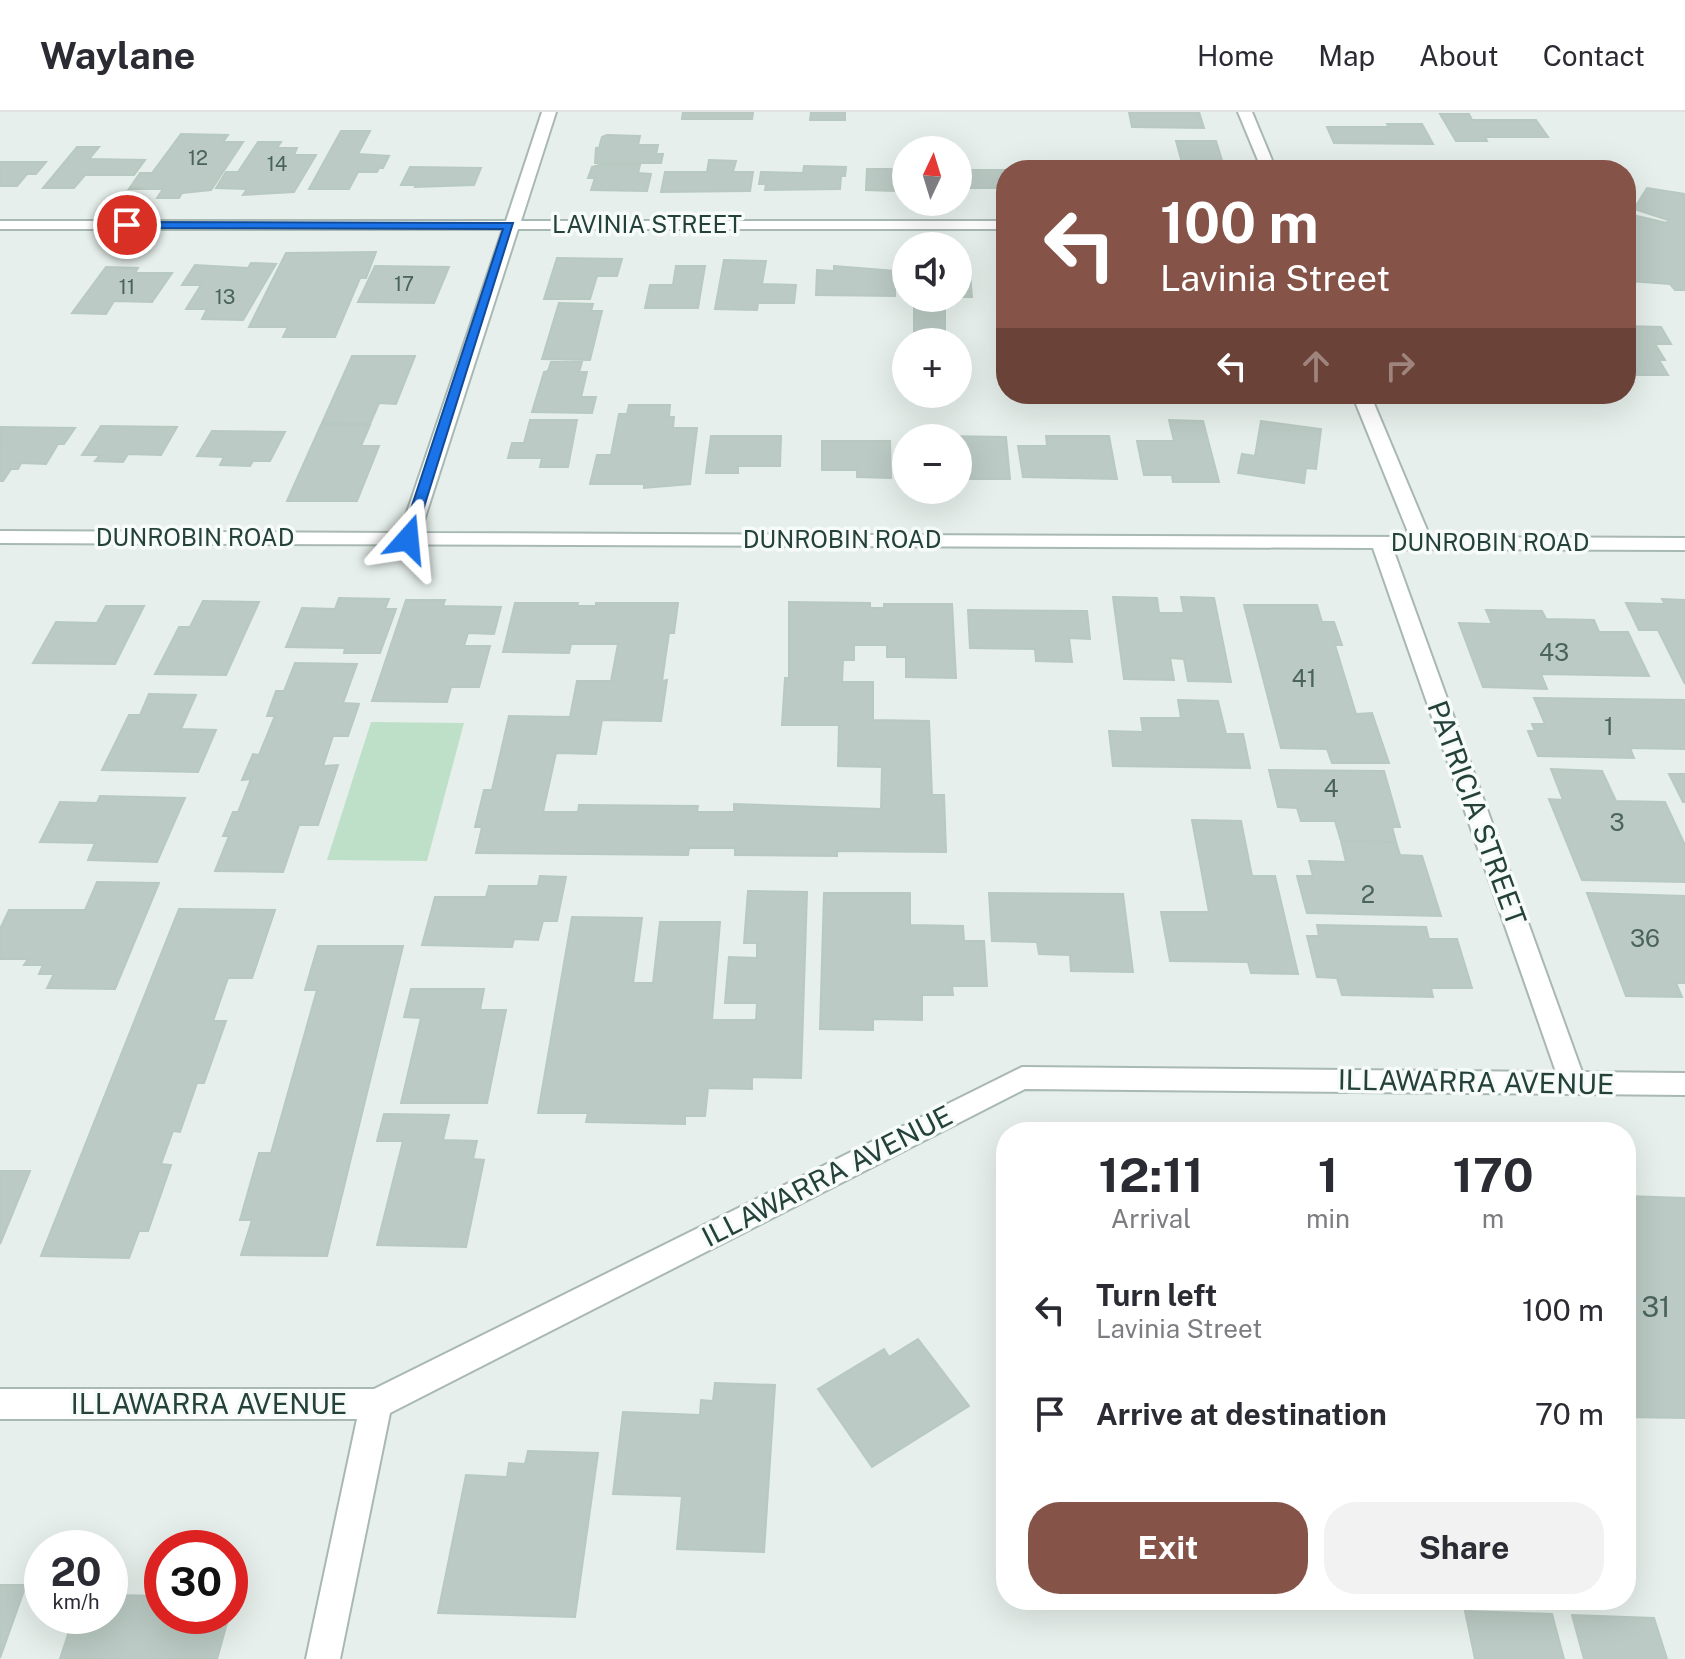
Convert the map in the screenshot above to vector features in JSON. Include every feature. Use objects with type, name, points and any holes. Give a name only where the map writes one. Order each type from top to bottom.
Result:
[{"type":"street","points":[[408,539],[509,225],[549,112]]},
{"type":"street","points":[[1245,112],[1265,160]]},
{"type":"street","name":"LAVINIA STREET","points":[[0,225],[996,225]]},
{"type":"street","points":[[1365,404],[1422,542]]},
{"type":"street","name":"DUNROBIN ROAD","points":[[0,537],[1685,544]]},
{"type":"street","name":"PATRICIA STREET","points":[[1381,543],[1573,1083]]},
{"type":"street","name":"ILLAWARRA AVENUE","points":[[0,1404],[376,1404],[1022,1078],[1685,1084]]},
{"type":"street","points":[[323,1659],[376,1404]]},
{"type":"green space","points":[[371,722],[464,723],[427,861],[327,860]]},
{"type":"building","points":[[683,112],[753,112],[752,119],[682,119]]},
{"type":"building","points":[[811,112],[845,112],[845,120],[810,120]]},
{"type":"building","points":[[1129,112],[1199,112],[1204,128],[1132,127]]},
{"type":"building","points":[[1440,114],[1469,114],[1472,120],[1536,120],[1548,137],[1485,137],[1487,141],[1456,141]]},
{"type":"building","points":[[1387,124],[1422,124],[1433,144],[1334,143],[1327,127],[1389,127]]},
{"type":"building","points":[[341,131],[370,131],[358,154],[389,156],[383,168],[377,172],[358,172],[349,189],[309,189]]},
{"type":"building","points":[[181,134],[228,135],[223,142],[243,142],[211,190],[182,193],[179,198],[157,198],[163,189],[129,189],[140,173],[152,173]]},
{"type":"building","points":[[640,136],[638,145],[658,145],[656,154],[663,154],[661,163],[595,163],[596,148],[599,148],[602,137]]},
{"type":"building","points":[[1176,141],[1216,141],[1222,160],[1181,160]]},
{"type":"building","points":[[258,142],[281,142],[277,148],[297,148],[294,155],[316,155],[294,192],[243,195],[247,189],[216,188],[226,172],[238,172]]},
{"type":"building","points":[[77,147],[99,147],[89,159],[145,160],[134,175],[85,175],[74,188],[43,188]]},
{"type":"building","points":[[709,160],[736,161],[733,172],[753,172],[750,191],[661,192],[665,172],[707,172]]},
{"type":"building","points":[[0,162],[46,162],[36,174],[27,174],[17,186],[0,186]]},
{"type":"building","points":[[640,165],[638,173],[651,174],[647,191],[591,190],[595,178],[588,178],[592,167]]},
{"type":"building","points":[[804,166],[846,167],[845,176],[841,176],[840,189],[765,190],[766,184],[759,184],[761,172],[803,173]]},
{"type":"building","points":[[410,167],[481,168],[474,185],[401,185]]},
{"type":"building","points":[[867,169],[892,169],[892,191],[866,190]]},
{"type":"building","points":[[972,170],[996,170],[996,188],[972,188]]},
{"type":"building","points":[[1647,188],[1685,194],[1685,290],[1675,290],[1670,284],[1636,282],[1636,216],[1667,223],[1668,220],[1636,210]]},
{"type":"building","points":[[376,252],[366,278],[360,278],[335,337],[283,337],[288,327],[249,327],[286,253]]},
{"type":"building","points":[[557,258],[622,259],[617,276],[597,276],[590,299],[544,299]]},
{"type":"building","points":[[724,260],[766,261],[762,284],[796,285],[794,303],[758,303],[757,310],[715,309]]},
{"type":"building","points":[[251,263],[276,264],[243,320],[202,319],[207,309],[186,309],[201,285],[182,285],[195,265],[248,268]]},
{"type":"building","points":[[375,266],[449,267],[434,303],[358,302]]},
{"type":"building","points":[[676,266],[705,266],[698,308],[645,308],[650,285],[673,285]]},
{"type":"building","points":[[834,266],[892,271],[892,296],[816,295],[817,270],[834,271]]},
{"type":"building","points":[[106,267],[138,268],[135,273],[172,273],[152,302],[114,301],[106,314],[72,313]]},
{"type":"building","points":[[559,303],[593,304],[591,311],[602,311],[590,360],[542,359]]},
{"type":"building","points":[[914,312],[945,312],[945,328],[914,328]]},
{"type":"building","points":[[1636,326],[1661,327],[1671,344],[1655,344],[1665,360],[1659,360],[1668,375],[1636,375]]},
{"type":"building","points":[[352,356],[415,356],[396,404],[379,403],[370,424],[322,423]]},
{"type":"building","points":[[551,362],[582,362],[579,372],[587,372],[581,397],[596,397],[592,413],[532,412],[544,372],[548,371]]},
{"type":"building","points":[[629,405],[670,405],[669,417],[674,417],[673,428],[697,428],[690,484],[644,488],[644,484],[590,484],[597,455],[611,455],[619,414],[627,414]]},
{"type":"building","points":[[530,420],[577,420],[568,467],[540,467],[542,458],[508,458],[512,443],[524,443]]},
{"type":"building","points":[[1169,420],[1203,421],[1219,482],[1173,482],[1172,475],[1144,475],[1137,441],[1174,441]]},
{"type":"building","points":[[1261,421],[1321,429],[1316,469],[1306,468],[1304,483],[1238,473],[1242,454],[1255,456]]},
{"type":"building","points":[[321,425],[370,425],[361,446],[379,446],[357,501],[287,501]]},
{"type":"building","points":[[101,426],[177,427],[161,455],[128,454],[123,462],[95,461],[100,455],[82,455]]},
{"type":"building","points":[[1,427],[75,428],[64,444],[58,444],[46,464],[21,463],[18,469],[11,469],[0,481]]},
{"type":"building","points":[[212,431],[285,432],[270,461],[253,461],[250,466],[220,465],[224,457],[197,456]]},
{"type":"building","points":[[711,436],[781,436],[780,466],[738,466],[738,473],[706,473]]},
{"type":"building","points":[[972,436],[1006,437],[1010,479],[972,479]]},
{"type":"building","points":[[1046,436],[1109,436],[1117,479],[1023,477],[1018,446],[1047,446]]},
{"type":"building","points":[[822,441],[890,441],[891,478],[857,477],[857,470],[822,470]]},
{"type":"building","points":[[1113,597],[1157,598],[1159,613],[1184,613],[1181,597],[1214,598],[1231,682],[1188,681],[1184,659],[1170,658],[1174,680],[1124,679]]},
{"type":"building","points":[[339,598],[389,599],[385,609],[396,609],[380,653],[344,653],[345,648],[286,647],[302,608],[335,609]]},
{"type":"building","points":[[1662,599],[1685,600],[1685,684],[1658,630],[1639,630],[1626,603],[1665,604]]},
{"type":"building","points":[[406,600],[445,600],[443,606],[501,607],[494,634],[468,633],[464,646],[490,646],[479,687],[451,687],[447,702],[372,701]]},
{"type":"building","points":[[203,601],[259,602],[226,675],[155,674],[179,627],[190,627]]},
{"type":"building","points":[[789,602],[870,603],[870,608],[884,608],[884,604],[952,604],[956,678],[906,677],[906,657],[887,657],[887,645],[854,645],[854,660],[843,660],[842,682],[873,682],[873,720],[929,721],[932,795],[944,795],[946,852],[837,851],[837,856],[735,855],[735,848],[689,848],[688,855],[476,853],[482,827],[475,827],[484,790],[492,790],[509,716],[570,717],[577,681],[611,681],[618,644],[571,644],[569,653],[503,652],[515,603],[596,606],[596,603],[678,603],[674,633],[669,633],[662,681],[667,680],[661,721],[602,720],[596,754],[556,753],[543,812],[578,812],[579,805],[698,806],[697,812],[734,812],[734,804],[881,809],[882,767],[838,766],[839,725],[782,725],[785,678],[789,678]]},
{"type":"building","points":[[1244,605],[1317,605],[1322,622],[1334,622],[1342,645],[1335,645],[1356,714],[1372,713],[1389,763],[1332,763],[1327,749],[1281,748]]},
{"type":"building","points":[[106,606],[144,606],[115,664],[33,663],[56,622],[97,623]]},
{"type":"building","points":[[968,610],[1087,611],[1090,639],[1069,638],[1072,662],[1036,661],[1035,649],[970,648]]},
{"type":"building","points":[[1486,610],[1542,611],[1546,619],[1594,620],[1599,632],[1628,632],[1649,676],[1541,674],[1547,689],[1483,687],[1459,623],[1492,624]]},
{"type":"building","points":[[295,663],[357,664],[343,703],[359,704],[348,736],[333,736],[323,766],[338,765],[318,825],[299,825],[283,872],[215,871],[229,836],[223,836],[233,812],[238,812],[251,779],[242,780],[253,754],[259,755],[275,716],[267,716],[276,691],[284,691]]},
{"type":"building","points":[[149,694],[196,695],[181,729],[216,730],[198,772],[102,770],[129,715],[140,715]]},
{"type":"building","points":[[1534,698],[1685,700],[1685,749],[1630,748],[1634,758],[1538,756],[1528,731],[1535,731],[1532,724],[1545,724]]},
{"type":"building","points":[[1178,700],[1218,701],[1226,734],[1243,734],[1250,768],[1113,766],[1109,731],[1143,732],[1141,718],[1181,718]]},
{"type":"building","points":[[1551,769],[1602,771],[1616,801],[1665,802],[1685,845],[1685,882],[1582,880],[1549,799],[1563,800]]},
{"type":"building","points":[[1269,770],[1384,771],[1400,827],[1392,827],[1396,842],[1341,841],[1335,821],[1301,821],[1297,808],[1278,807]]},
{"type":"building","points":[[1669,774],[1685,774],[1685,802],[1683,802]]},
{"type":"building","points":[[100,796],[185,798],[157,862],[88,860],[95,843],[40,842],[60,802],[97,803]]},
{"type":"building","points":[[1192,820],[1241,821],[1252,876],[1275,876],[1298,974],[1251,973],[1248,962],[1170,961],[1161,912],[1209,912]]},
{"type":"building","points":[[1341,841],[1396,842],[1400,855],[1422,856],[1441,916],[1307,913],[1297,876],[1313,876],[1309,861],[1346,862]]},
{"type":"building","points":[[540,876],[566,877],[557,921],[543,921],[538,940],[514,939],[512,947],[422,945],[435,897],[486,897],[489,886],[538,886]]},
{"type":"building","points":[[97,882],[159,883],[115,989],[47,988],[54,974],[39,974],[43,965],[24,965],[28,959],[0,959],[0,929],[9,910],[85,910]]},
{"type":"building","points":[[748,891],[807,892],[801,1078],[752,1077],[752,1089],[708,1088],[705,1116],[685,1116],[685,1124],[586,1122],[588,1113],[538,1113],[572,917],[642,918],[633,983],[653,983],[660,922],[720,922],[712,1020],[756,1020],[757,1003],[725,1003],[729,957],[757,958],[757,943],[744,943]]},
{"type":"building","points":[[824,893],[910,893],[910,925],[963,926],[964,941],[984,941],[987,986],[952,986],[953,995],[922,995],[922,1020],[873,1019],[873,1030],[820,1029]]},
{"type":"building","points":[[989,893],[1123,894],[1133,972],[1071,971],[1070,955],[1039,954],[1037,942],[992,941]]},
{"type":"building","points":[[1587,893],[1685,896],[1685,983],[1676,983],[1682,997],[1626,996]]},
{"type":"building","points":[[179,909],[275,910],[252,978],[228,978],[213,1021],[226,1021],[204,1083],[197,1083],[180,1132],[173,1131],[161,1164],[171,1165],[148,1231],[139,1231],[129,1258],[41,1256]]},
{"type":"building","points":[[1317,925],[1426,927],[1429,939],[1457,939],[1472,988],[1431,988],[1433,997],[1342,995],[1337,978],[1317,977],[1307,936],[1319,936]]},
{"type":"building","points":[[318,946],[403,946],[327,1256],[241,1255],[252,1220],[240,1220],[259,1153],[271,1153],[317,990],[305,990]]},
{"type":"building","points":[[411,989],[484,989],[480,1010],[506,1010],[487,1103],[401,1103],[421,1018],[404,1017]]},
{"type":"building","points":[[384,1114],[449,1115],[443,1140],[477,1141],[473,1159],[484,1160],[466,1247],[377,1245],[403,1141],[377,1141]]},
{"type":"building","points":[[0,1171],[30,1171],[0,1244]]},
{"type":"building","points":[[1636,1196],[1685,1198],[1685,1418],[1636,1417]]},
{"type":"building","points":[[918,1339],[969,1406],[872,1467],[818,1389],[884,1349],[889,1357]]},
{"type":"building","points":[[715,1383],[775,1385],[764,1552],[677,1549],[682,1496],[613,1494],[623,1412],[700,1415],[701,1400],[713,1401]]},
{"type":"building","points":[[528,1451],[598,1453],[575,1617],[438,1613],[466,1475],[507,1477],[509,1463],[525,1464]]},
{"type":"building","points":[[0,1585],[24,1585],[24,1591],[0,1658]]},
{"type":"building","points":[[128,1595],[144,1596],[144,1634],[224,1634],[217,1659],[60,1659],[68,1634],[128,1634]]},
{"type":"building","points":[[1465,1611],[1552,1614],[1564,1659],[1475,1659]]},
{"type":"building","points":[[1572,1615],[1654,1618],[1667,1659],[1584,1659]]},
{"type":"route","points":[[127,225],[509,225],[408,539]]}]
